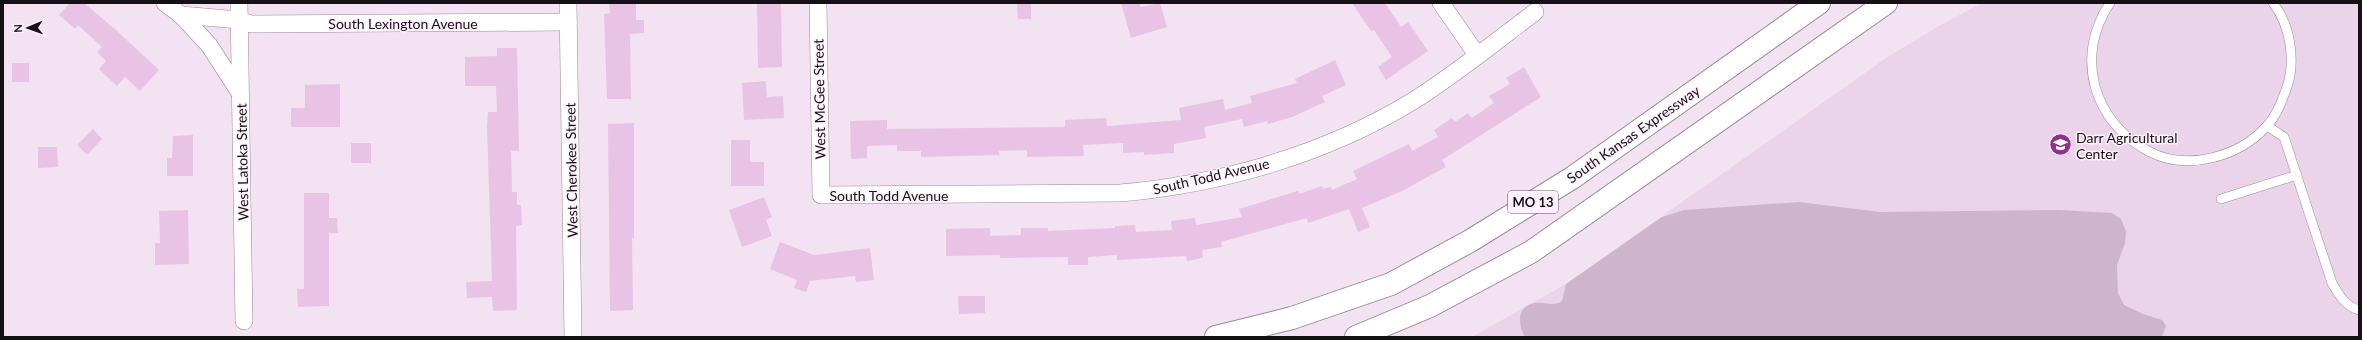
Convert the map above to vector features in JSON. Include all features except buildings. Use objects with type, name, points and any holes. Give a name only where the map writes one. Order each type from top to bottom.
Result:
[{"type":"main road","name":"South Kansas Expressway","points":[[1216,337],[1292,318],[1391,284],[1463,245],[1572,178],[1819,3]]},
{"type":"main road","name":"MO 13","points":[[1356,337],[1430,306],[1531,252],[1886,3]]},
{"type":"street","points":[[165,3],[181,15],[209,45],[241,94]]},
{"type":"street","name":"West Cherokee Street","points":[[568,3],[573,337]]},
{"type":"street","name":"West McGee Street","points":[[818,3],[821,195]]},
{"type":"street","points":[[1441,3],[1477,55]]},
{"type":"street","name":"South Lexington Avenue","points":[[181,15],[239,11],[251,24],[568,22]]},
{"type":"street","name":"West Latoka Street","points":[[239,11],[244,321]]},
{"type":"street","name":"South Todd Avenue","points":[[821,195],[1082,194],[1158,190],[1283,160],[1364,128],[1435,87],[1535,12]]},
{"type":"lane","points":[[2110,3],[2100,18],[2091,49],[2093,80],[2104,110],[2124,135],[2150,152],[2181,160],[2213,158],[2242,147],[2266,126],[2281,105],[2289,81],[2291,56],[2287,30],[2273,3]]},
{"type":"lane","points":[[2266,126],[2284,137],[2332,283],[2340,298],[2353,308],[2359,310]]},
{"type":"lane","points":[[2221,199],[2297,175]]},
{"type":"shaded area","name":"Darr Agricultural Center","points":[[1982,3],[2359,3],[2359,337],[1472,337],[1566,284],[1889,56],[1937,27]]},
{"type":"shaded area","points":[[1799,202],[1880,212],[2059,210],[2112,213],[2121,219],[2126,231],[2125,243],[2117,265],[2118,293],[2124,305],[2143,314],[2162,320],[2166,326],[2162,337],[1525,337],[1520,322],[1520,317],[1524,308],[1535,303],[1552,304],[1562,301],[1566,284],[1662,217],[1684,210]]},
{"type":"place","name":"Darr Agricultural Center","points":[[2061,145]]}]
